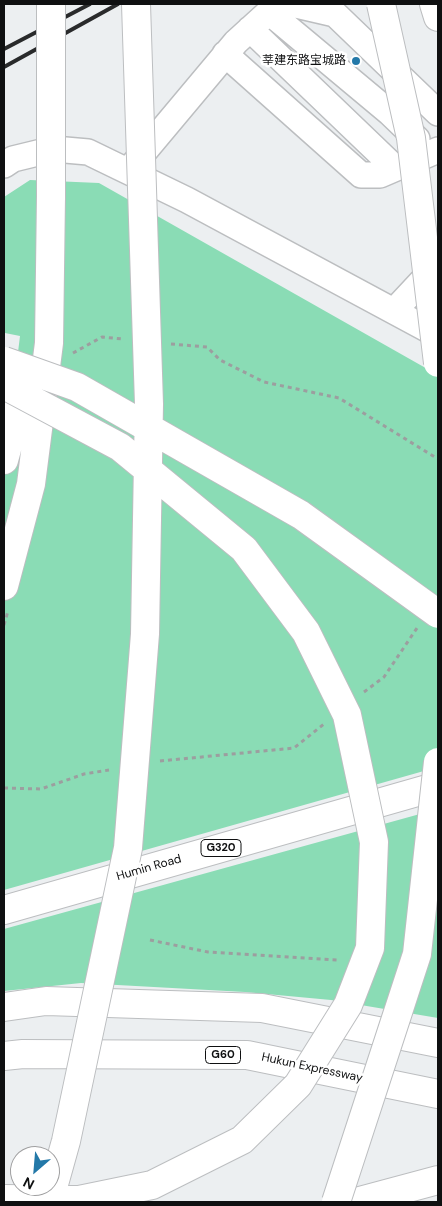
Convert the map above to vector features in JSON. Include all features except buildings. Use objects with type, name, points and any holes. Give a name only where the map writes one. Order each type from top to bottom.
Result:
[{"type":"highway","points":[[4,586],[31,484],[49,343],[51,4]]},
{"type":"highway","points":[[49,1202],[66,1141],[128,848],[145,634],[149,404],[136,4]]},
{"type":"highway","points":[[381,4],[411,138],[438,362]]},
{"type":"highway","points":[[434,4],[438,17]]},
{"type":"highway","points":[[4,460],[23,390],[51,196]]},
{"type":"highway","points":[[4,361],[77,387],[301,515],[430,617]]},
{"type":"highway","points":[[4,385],[120,447],[244,549],[306,632],[347,715],[374,842],[370,948],[348,1005],[298,1085],[242,1140],[152,1185],[79,1200],[4,1199]]},
{"type":"highway","points":[[336,1202],[417,954],[438,762]]},
{"type":"highway","name":"Humin Road","points":[[4,910],[438,786]]},
{"type":"highway","points":[[4,1007],[46,1001],[262,1008],[438,1043]]},
{"type":"highway","name":"Hukun Expressway","points":[[4,1056],[24,1054],[247,1055],[438,1094]]},
{"type":"highway","points":[[356,1202],[438,1180]]},
{"type":"street","points":[[292,4],[335,14],[438,113]]},
{"type":"street","points":[[128,171],[225,54],[250,29],[278,8],[390,113],[435,152],[380,175],[361,175],[225,54]]},
{"type":"street","points":[[250,29],[395,168]]},
{"type":"street","points":[[4,165],[13,159],[54,149],[88,152],[187,200],[438,335]]},
{"type":"street","points":[[394,311],[438,264]]},
{"type":"path","points":[[362,694],[384,677],[430,617]]},
{"type":"path","points":[[154,762],[294,748],[332,718]]},
{"type":"path","points":[[4,788],[41,790],[84,774],[110,770]]},
{"type":"path","points":[[150,940],[208,952],[341,960]]},
{"type":"green space","points":[[30,180],[99,183],[438,375],[438,767],[4,890],[4,430],[11,409],[20,336],[5,333],[4,339],[4,197]]},
{"type":"green space","points":[[438,809],[438,1018],[331,1000],[245,992],[81,983],[4,991],[4,929]]},
{"type":"railway","points":[[4,49],[90,4]]},
{"type":"railway","points":[[4,67],[118,4]]},
{"type":"place","name":"莘建东路宝城路","points":[[356,61]]}]
